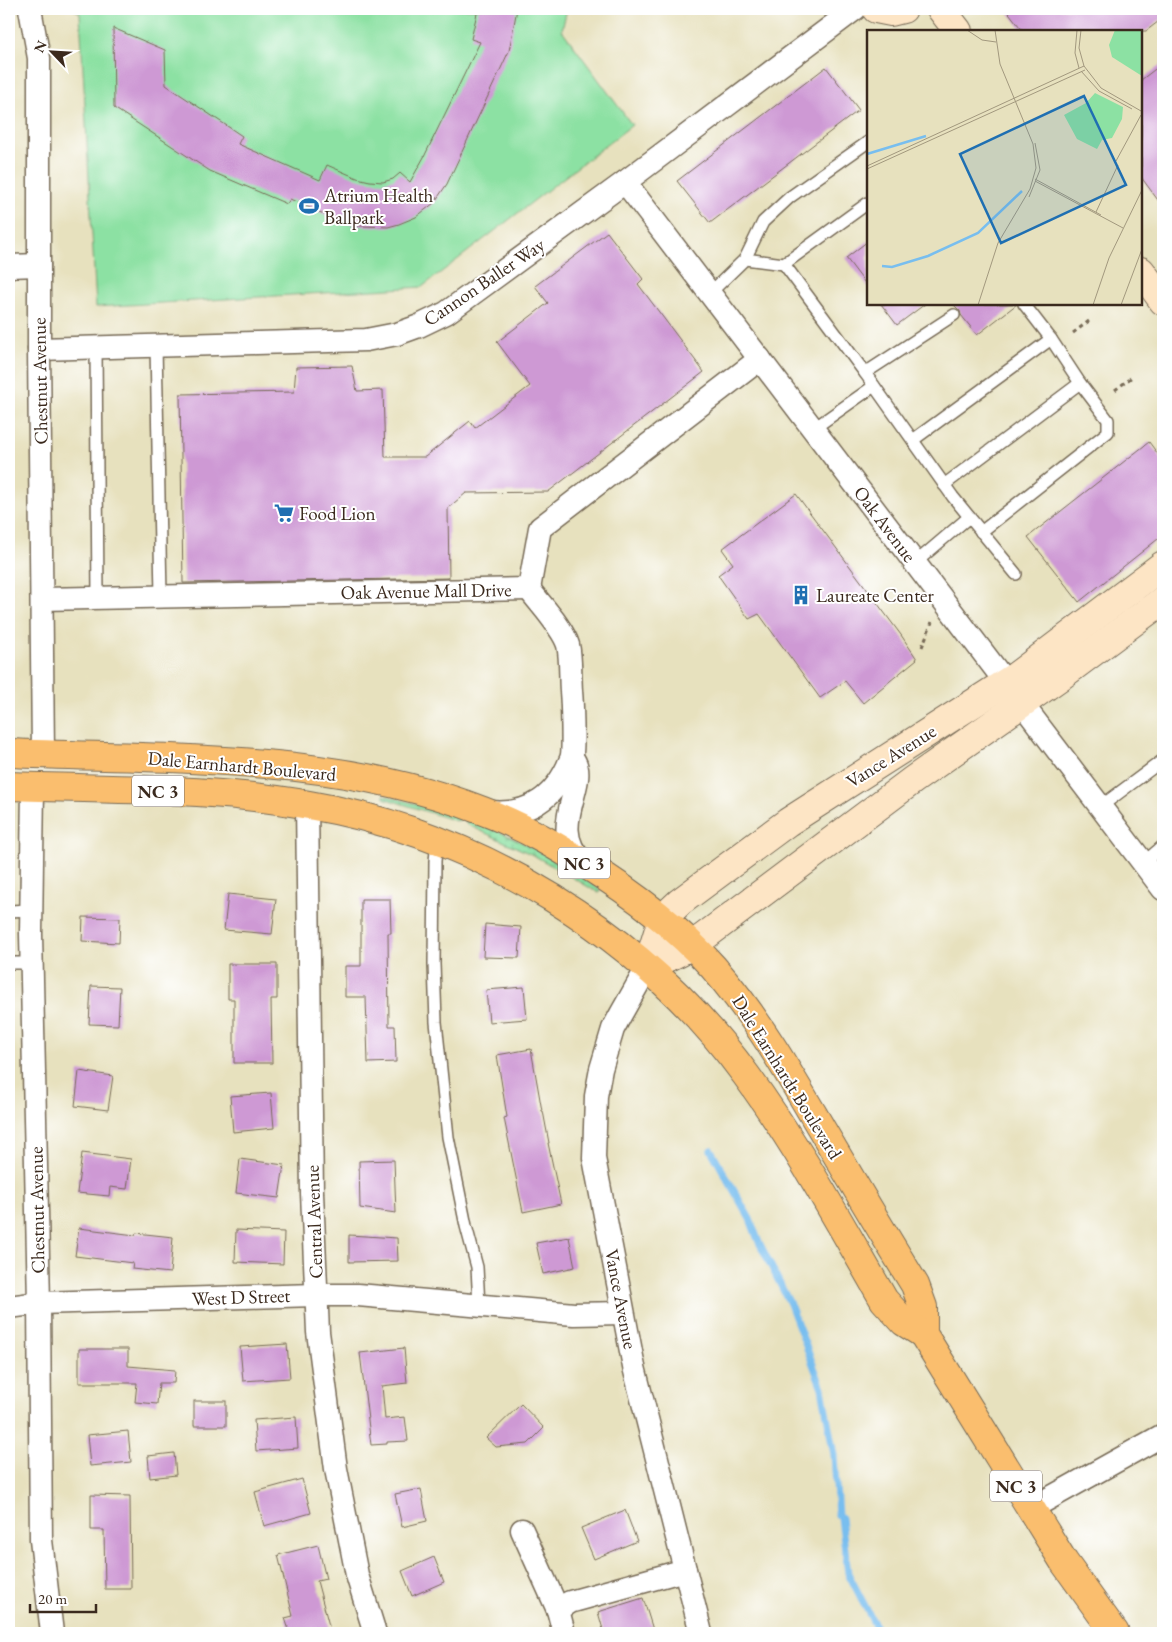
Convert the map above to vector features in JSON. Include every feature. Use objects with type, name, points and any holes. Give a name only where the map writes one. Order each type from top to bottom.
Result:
[{"type":"main road","name":"Dale Earnhardt Boulevard","points":[[9,753],[219,761],[307,768],[369,778],[446,798],[483,811],[521,827],[583,863],[623,889],[693,946],[723,978],[765,1036],[915,1286],[923,1308],[923,1334]]},
{"type":"main road","name":"Dale Earnhardt Boulevard","points":[[21,786],[261,798],[307,804],[376,820],[437,841],[500,869],[552,898],[600,930],[648,968],[695,1014],[742,1070],[790,1141],[884,1300],[904,1322],[923,1334],[1064,1562],[1116,1633]]},
{"type":"street","name":"Chestnut Avenue","points":[[30,9],[39,58],[39,349],[43,754]]},
{"type":"street","name":"Cannon Baller Way","points":[[39,349],[366,340],[397,334],[420,326],[446,313],[626,182],[855,9]]},
{"type":"street","points":[[876,9],[891,12],[903,9]]},
{"type":"street","points":[[941,9],[957,30]]},
{"type":"street","name":"Oak Avenue","points":[[626,182],[1163,889]]},
{"type":"street","points":[[9,266],[39,265]]},
{"type":"street","points":[[1142,272],[1163,301]]},
{"type":"street","name":"Oak Avenue Mall Drive","points":[[42,599],[529,589],[540,528],[760,359]]},
{"type":"street","name":"Vance Avenue","points":[[648,968],[693,946],[905,786],[1014,693],[1048,654],[1163,565]]},
{"type":"street","points":[[483,811],[515,812],[534,805],[558,785],[572,758],[572,698],[568,646],[561,630],[529,589]]},
{"type":"street","name":"Vance Avenue","points":[[701,1633],[634,1367],[594,1158],[596,1096],[601,1068],[613,1029],[648,968],[662,919],[689,895],[788,822],[1014,693],[1086,658],[1163,600]]},
{"type":"street","points":[[572,758],[576,763],[577,773],[567,834],[571,849],[583,863]]},
{"type":"street","name":"Chestnut Avenue","points":[[21,786],[31,910],[39,1303],[41,1540],[52,1633]]},
{"type":"street","name":"Central Avenue","points":[[307,804],[312,1193],[318,1332],[336,1470],[357,1576],[375,1633]]},
{"type":"street","name":"West D Street","points":[[9,1307],[39,1303],[316,1295],[358,1296],[574,1314],[623,1312]]},
{"type":"street","points":[[1030,1509],[1163,1435]]},
{"type":"street","points":[[522,1530],[558,1610],[564,1633]]},
{"type":"street","points":[[558,1610],[570,1602],[685,1570]]},
{"type":"lane","points":[[710,293],[746,259],[763,222],[790,197],[867,143]]},
{"type":"lane","points":[[746,259],[784,264],[867,204]]},
{"type":"lane","points":[[784,264],[865,373],[944,485],[1016,574]]},
{"type":"lane","points":[[981,532],[1108,432],[1108,420],[1025,305]]},
{"type":"lane","points":[[865,373],[954,314]]},
{"type":"lane","points":[[913,440],[1051,339]]},
{"type":"lane","points":[[156,346],[161,596]]},
{"type":"lane","points":[[96,348],[98,598]]},
{"type":"lane","points":[[944,485],[1080,383]]},
{"type":"lane","points":[[813,429],[874,386]]},
{"type":"lane","points":[[915,563],[970,517]]},
{"type":"lane","points":[[1100,807],[1163,760]]},
{"type":"lane","points":[[437,841],[435,861],[434,964],[436,1022],[448,1137],[466,1226],[477,1267],[479,1306]]},
{"type":"lane","points":[[1143,863],[1163,846]]},
{"type":"lane","points":[[9,911],[31,910]]},
{"type":"lane","points":[[9,963],[32,963]]},
{"type":"path","points":[[1072,333],[1090,320]]},
{"type":"path","points":[[1115,390],[1132,377]]},
{"type":"green space","name":"Atrium Health Ballpark","points":[[72,9],[567,9],[562,30],[632,125],[422,287],[96,307],[80,14]]},
{"type":"green space","points":[[384,795],[459,816],[460,820],[456,821],[384,798]]},
{"type":"green space","points":[[467,820],[520,841],[601,890],[599,893],[535,856],[466,824]]},
{"type":"building","points":[[478,9],[517,9],[509,51],[447,184],[434,203],[416,217],[388,227],[344,223],[290,199],[287,204],[210,171],[114,108],[113,28],[165,50],[166,85],[242,136],[238,144],[320,180],[327,165],[357,178],[370,181],[383,182],[393,179],[400,173],[410,182],[480,42],[471,39]]},
{"type":"building","points":[[1006,9],[1163,9],[1163,18],[1146,31],[1022,30]]},
{"type":"building","points":[[1163,63],[1163,207],[1142,178],[1142,79]]},
{"type":"building","points":[[826,67],[859,110],[710,223],[677,181]]},
{"type":"building","points":[[607,232],[643,279],[638,284],[704,372],[548,492],[466,493],[448,508],[449,578],[183,583],[180,394],[294,392],[296,367],[352,366],[357,391],[383,390],[385,457],[425,457],[470,421],[475,428],[530,386],[497,342],[548,303],[535,286]]},
{"type":"building","points":[[867,242],[867,286],[846,258]]},
{"type":"building","points":[[882,305],[924,305],[897,325]]},
{"type":"building","points":[[954,305],[1016,305],[977,335]]},
{"type":"building","points":[[1149,442],[1163,461],[1163,535],[1079,602],[1028,537]]},
{"type":"building","name":"Laureate Center","points":[[796,494],[917,659],[863,703],[845,681],[820,698],[759,614],[749,619],[718,575],[733,564],[722,549]]},
{"type":"building","points":[[228,894],[276,899],[272,934],[224,930]]},
{"type":"building","points":[[361,899],[390,899],[391,933],[388,933],[389,1026],[395,1026],[396,1062],[368,1063],[366,997],[345,997],[345,966],[361,966]]},
{"type":"building","points":[[83,917],[120,918],[119,943],[82,941]]},
{"type":"building","points":[[485,924],[521,927],[519,958],[483,957]]},
{"type":"building","points":[[228,964],[277,964],[277,999],[271,999],[272,1063],[234,1063],[234,999],[228,999]]},
{"type":"building","points":[[91,986],[120,987],[118,1025],[89,1024]]},
{"type":"building","points":[[524,987],[527,1019],[489,1022],[486,990]]},
{"type":"building","points":[[531,1049],[561,1204],[523,1212],[504,1118],[507,1117],[497,1055]]},
{"type":"building","points":[[79,1071],[113,1076],[108,1110],[75,1106]]},
{"type":"building","points":[[271,1093],[274,1128],[233,1132],[230,1096]]},
{"type":"building","points":[[82,1153],[131,1159],[127,1189],[110,1187],[109,1196],[77,1193]]},
{"type":"building","points":[[240,1159],[284,1165],[279,1198],[236,1193]]},
{"type":"building","points":[[394,1160],[396,1213],[360,1208],[359,1161]]},
{"type":"building","points":[[79,1228],[135,1235],[136,1233],[173,1237],[170,1273],[132,1269],[133,1263],[75,1256]]},
{"type":"building","points":[[236,1230],[284,1232],[283,1264],[235,1262]]},
{"type":"building","points":[[349,1235],[397,1238],[398,1261],[349,1262]]},
{"type":"building","points":[[569,1237],[575,1267],[543,1274],[536,1243]]},
{"type":"building","points":[[287,1344],[290,1378],[243,1381],[240,1347]]},
{"type":"building","points":[[404,1348],[407,1383],[382,1386],[385,1419],[405,1417],[408,1441],[371,1445],[360,1353]]},
{"type":"building","points":[[79,1349],[128,1349],[128,1366],[175,1370],[174,1383],[159,1383],[157,1404],[135,1402],[137,1383],[79,1383]]},
{"type":"building","points":[[194,1401],[226,1401],[226,1426],[194,1426]]},
{"type":"building","points":[[521,1404],[544,1428],[528,1444],[496,1447],[486,1438]]},
{"type":"building","points":[[296,1417],[298,1448],[256,1451],[254,1420]]},
{"type":"building","points":[[128,1431],[131,1462],[90,1466],[87,1435]]},
{"type":"building","points":[[174,1453],[176,1475],[150,1478],[148,1456]]},
{"type":"building","points":[[302,1479],[311,1513],[264,1526],[255,1492]]},
{"type":"building","points":[[421,1489],[427,1521],[402,1527],[395,1494]]},
{"type":"building","points":[[91,1495],[130,1496],[131,1589],[105,1589],[104,1530],[91,1530]]},
{"type":"building","points":[[625,1510],[637,1541],[594,1559],[581,1528]]},
{"type":"building","points":[[318,1545],[326,1579],[317,1581],[331,1633],[290,1633],[285,1618],[293,1616],[278,1555]]},
{"type":"building","points":[[434,1557],[444,1582],[412,1596],[402,1571]]},
{"type":"building","points":[[643,1598],[654,1633],[604,1633],[598,1612]]},
{"type":"waterway","points":[[711,1150],[750,1219],[758,1240],[790,1304],[822,1388],[834,1455],[838,1515],[841,1518],[848,1573],[879,1633]]},
{"type":"place","name":"Atrium Health Ballpark","points":[[309,206]]},
{"type":"place","name":"Food Lion","points":[[284,513]]},
{"type":"place","name":"Laureate Center","points":[[801,595]]}]
